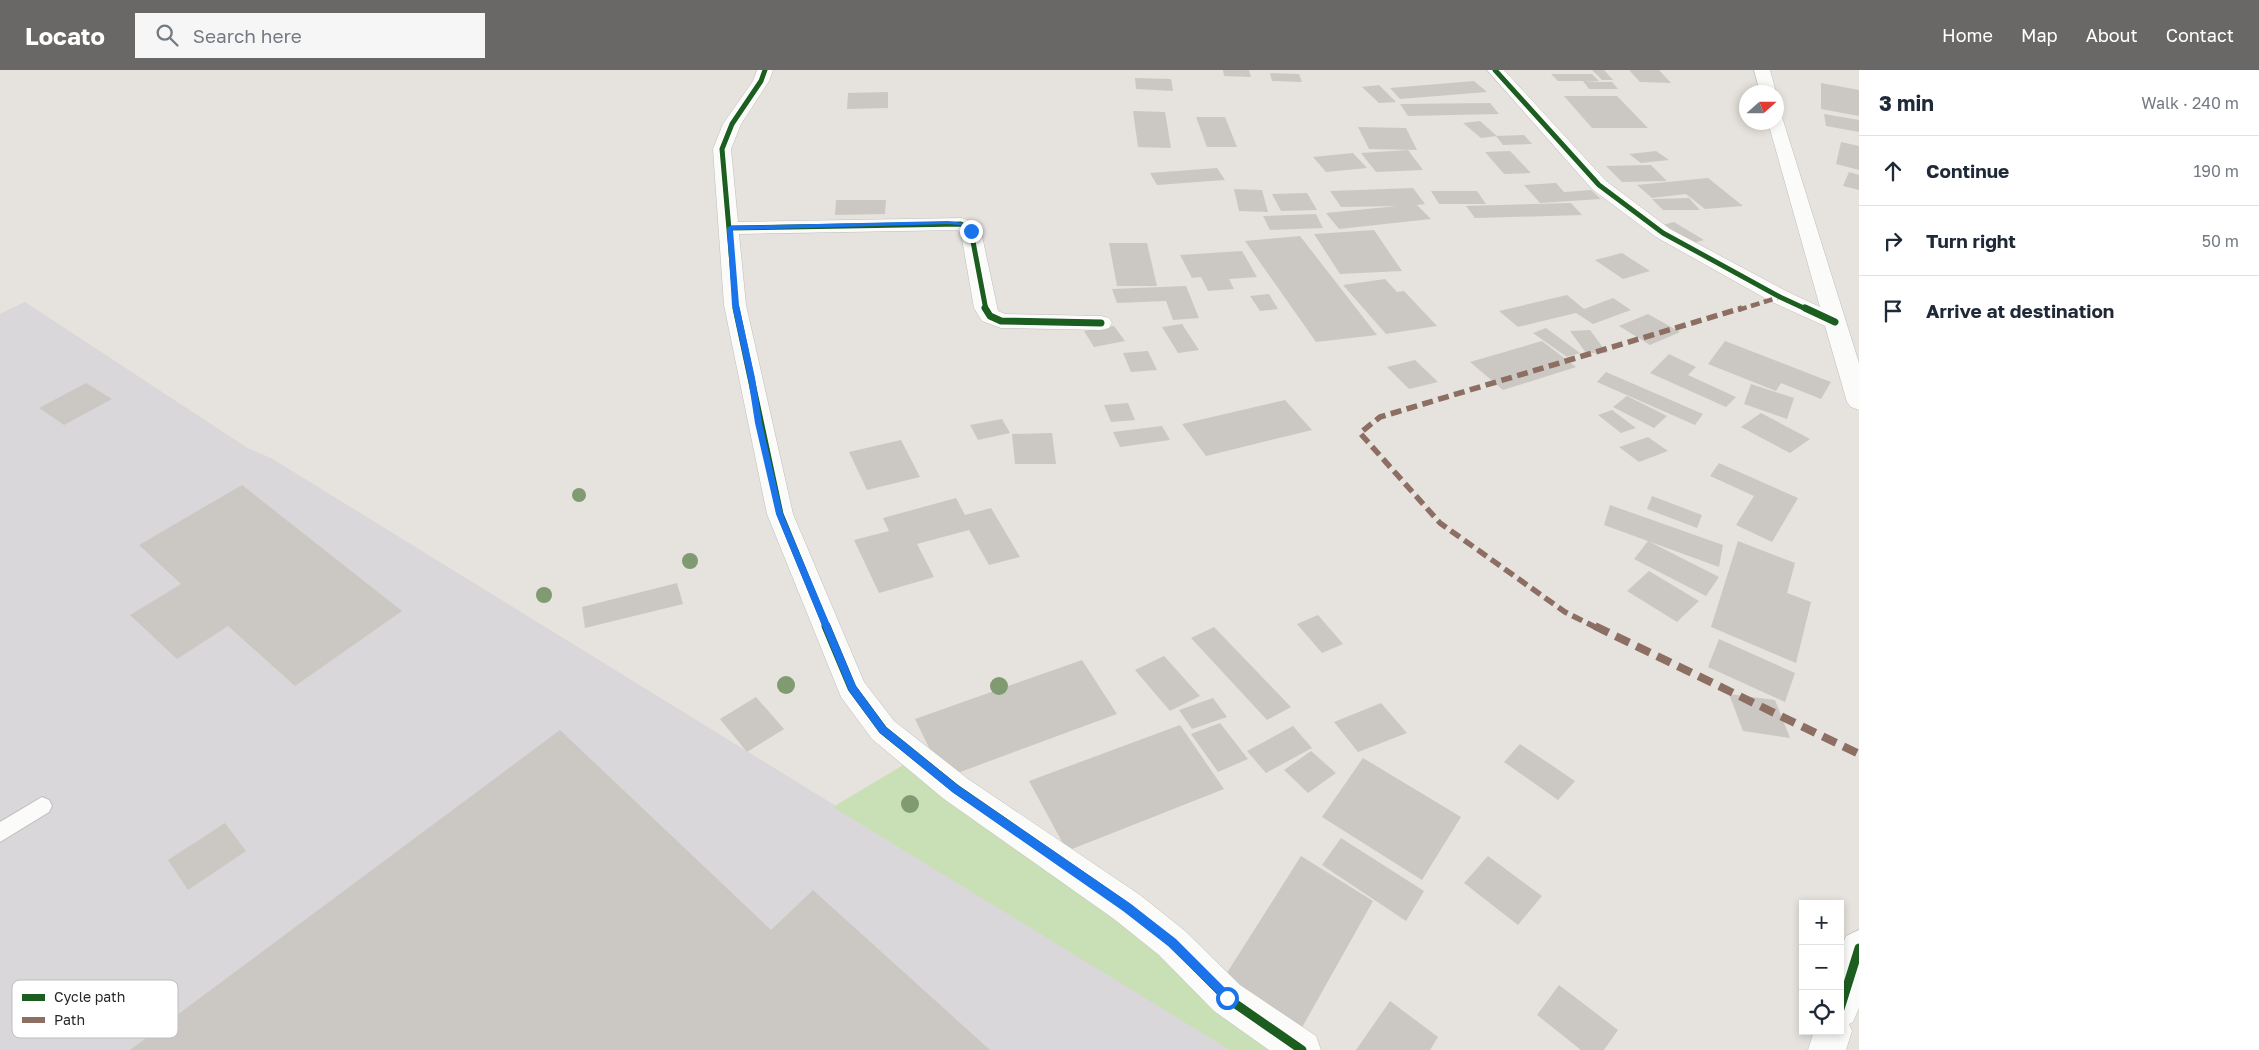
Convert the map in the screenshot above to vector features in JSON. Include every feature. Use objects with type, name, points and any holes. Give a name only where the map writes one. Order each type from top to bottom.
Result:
[{"type":"street","points":[[765,70],[761,81],[732,124],[722,149],[723,183],[730,228],[736,305],[752,378],[759,423],[780,514],[852,688],[882,730],[956,789],[1127,907],[1172,943],[1227,998],[1302,1050]]},
{"type":"street","points":[[1495,70],[1599,185],[1662,233],[1780,297],[1835,322]]},
{"type":"street","points":[[1762,70],[1766,85]]},
{"type":"street","points":[[1779,130],[1859,402]]},
{"type":"street","points":[[730,228],[961,224],[971,231],[985,308],[990,316],[1001,321],[1101,323]]},
{"type":"street","points":[[1844,996],[1859,948]]},
{"type":"street","points":[[1827,1050],[1832,1035]]},
{"type":"lane","points":[[0,833],[42,806]]},
{"type":"shaded area","points":[[25,302],[249,449],[271,458],[1232,1050],[0,1050],[0,314]]},
{"type":"green space","points":[[905,764],[1134,917],[1275,1050],[1230,1050],[833,807]]},
{"type":"building","points":[[1223,70],[1249,70],[1251,77],[1224,76]]},
{"type":"building","points":[[1592,70],[1604,70],[1613,80],[1602,80]]},
{"type":"building","points":[[1629,70],[1659,70],[1671,83],[1640,82]]},
{"type":"building","points":[[1270,73],[1299,74],[1302,82],[1272,81]]},
{"type":"building","points":[[1551,74],[1592,74],[1599,81],[1586,82],[1612,82],[1618,89],[1589,89],[1583,81],[1558,81]]},
{"type":"building","points":[[1135,78],[1171,79],[1173,91],[1136,89]]},
{"type":"building","points":[[1474,81],[1487,92],[1400,99],[1390,88]]},
{"type":"building","points":[[1821,83],[1859,90],[1859,116],[1821,109]]},
{"type":"building","points":[[1379,85],[1396,102],[1379,103],[1362,87]]},
{"type":"building","points":[[888,92],[888,108],[847,109],[848,93]]},
{"type":"building","points":[[1564,96],[1617,96],[1648,128],[1592,128]]},
{"type":"building","points":[[1490,103],[1499,114],[1408,116],[1400,104]]},
{"type":"building","points":[[1133,111],[1165,112],[1171,148],[1138,147]]},
{"type":"building","points":[[1824,114],[1859,120],[1859,132],[1826,126]]},
{"type":"building","points":[[1196,117],[1225,117],[1237,147],[1207,147]]},
{"type":"building","points":[[1480,121],[1497,136],[1481,138],[1463,123]]},
{"type":"building","points":[[1358,127],[1406,128],[1417,150],[1369,149]]},
{"type":"building","points":[[1524,135],[1532,144],[1503,145],[1496,136]]},
{"type":"building","points":[[1841,142],[1859,146],[1859,170],[1836,164]]},
{"type":"building","points":[[1408,150],[1423,170],[1376,172],[1361,153]]},
{"type":"building","points":[[1510,151],[1531,173],[1504,174],[1485,152]]},
{"type":"building","points":[[1656,151],[1669,160],[1641,163],[1629,154]]},
{"type":"building","points":[[1353,153],[1367,168],[1326,172],[1313,157]]},
{"type":"building","points":[[1651,165],[1667,181],[1622,182],[1606,166]]},
{"type":"building","points":[[1217,168],[1225,180],[1157,185],[1150,173]]},
{"type":"building","points":[[1849,172],[1859,175],[1859,190],[1843,186]]},
{"type":"building","points":[[1708,178],[1743,206],[1705,209],[1686,194],[1652,198],[1637,185]]},
{"type":"building","points":[[1556,183],[1564,192],[1591,190],[1601,199],[1540,203],[1524,185]]},
{"type":"building","points":[[1413,188],[1425,204],[1417,205],[1431,219],[1339,229],[1326,213],[1397,206],[1341,207],[1330,191]]},
{"type":"building","points":[[1234,189],[1262,190],[1268,212],[1239,211]]},
{"type":"building","points":[[1431,191],[1477,191],[1486,204],[1439,204]]},
{"type":"building","points":[[1307,193],[1317,210],[1281,211],[1272,194]]},
{"type":"building","points":[[1689,198],[1700,210],[1663,210],[1652,199]]},
{"type":"building","points":[[836,200],[886,200],[885,214],[835,215]]},
{"type":"building","points":[[1571,203],[1582,215],[1475,218],[1466,206]]},
{"type":"building","points":[[1316,214],[1323,228],[1270,230],[1263,216]]},
{"type":"building","points":[[1674,222],[1704,240],[1693,243],[1663,225]]},
{"type":"building","points":[[1374,230],[1402,271],[1340,274],[1314,234]]},
{"type":"building","points":[[1300,236],[1377,335],[1316,342],[1245,241]]},
{"type":"building","points":[[1109,243],[1147,243],[1157,286],[1117,286]]},
{"type":"building","points":[[1242,251],[1257,277],[1229,279],[1234,289],[1208,291],[1201,277],[1192,278],[1180,255]]},
{"type":"building","points":[[1622,253],[1650,271],[1623,279],[1595,260]]},
{"type":"building","points":[[1385,279],[1397,292],[1404,291],[1437,326],[1386,334],[1343,285]]},
{"type":"building","points":[[1186,286],[1199,318],[1173,320],[1166,301],[1117,303],[1112,289]]},
{"type":"building","points":[[1269,294],[1278,309],[1260,311],[1250,296]]},
{"type":"building","points":[[1567,295],[1584,309],[1613,298],[1631,310],[1593,324],[1576,313],[1518,327],[1499,311]]},
{"type":"building","points":[[1648,314],[1680,332],[1650,345],[1619,326]]},
{"type":"building","points":[[1182,324],[1199,350],[1178,353],[1162,327]]},
{"type":"building","points":[[1114,326],[1125,341],[1094,347],[1084,331]]},
{"type":"building","points":[[1546,328],[1580,353],[1567,357],[1533,333]]},
{"type":"building","points":[[1590,330],[1607,353],[1586,353],[1570,331]]},
{"type":"building","points":[[1542,341],[1576,367],[1503,390],[1470,362]]},
{"type":"building","points":[[1725,341],[1831,382],[1821,399],[1781,383],[1776,391],[1708,364]]},
{"type":"building","points":[[1148,351],[1157,370],[1131,372],[1123,353]]},
{"type":"building","points":[[1669,354],[1696,367],[1688,375],[1736,397],[1726,407],[1650,373]]},
{"type":"building","points":[[1415,360],[1438,382],[1409,389],[1387,367]]},
{"type":"building","points":[[1606,372],[1703,414],[1695,425],[1597,382]]},
{"type":"building","points":[[86,383],[112,399],[64,425],[39,408]]},
{"type":"building","points":[[1751,384],[1794,398],[1787,419],[1744,404]]},
{"type":"building","points":[[1627,396],[1667,416],[1654,428],[1613,407]]},
{"type":"building","points":[[1285,400],[1312,430],[1206,456],[1182,424]]},
{"type":"building","points":[[1128,403],[1135,420],[1111,422],[1104,405]]},
{"type":"building","points":[[1612,410],[1636,428],[1621,433],[1598,415]]},
{"type":"building","points":[[1761,413],[1810,439],[1790,453],[1741,427]]},
{"type":"building","points":[[1002,419],[1010,433],[978,440],[970,425]]},
{"type":"building","points":[[1162,426],[1170,440],[1120,447],[1113,432]]},
{"type":"building","points":[[1052,433],[1056,464],[1015,464],[1012,434]]},
{"type":"building","points":[[1648,437],[1668,451],[1639,462],[1619,447]]},
{"type":"building","points":[[901,440],[920,477],[867,490],[849,452]]},
{"type":"building","points":[[1719,463],[1798,498],[1772,542],[1736,525],[1754,496],[1710,476]]},
{"type":"building","points":[[242,485],[402,611],[295,686],[228,626],[177,659],[130,615],[181,584],[139,545]]},
{"type":"building","points":[[1652,496],[1702,515],[1697,528],[1647,509]]},
{"type":"building","points":[[956,498],[965,515],[991,508],[1020,557],[989,565],[969,530],[917,544],[934,577],[879,593],[854,540],[889,531],[883,518]]},
{"type":"building","points":[[1610,505],[1723,545],[1719,567],[1604,525]]},
{"type":"building","points":[[1648,541],[1719,577],[1706,596],[1634,559]]},
{"type":"building","points":[[1738,541],[1795,563],[1787,593],[1811,602],[1796,663],[1711,627]]},
{"type":"building","points":[[1649,571],[1699,601],[1677,622],[1627,591]]},
{"type":"building","points":[[677,583],[683,604],[585,628],[582,607]]},
{"type":"building","points":[[1318,615],[1343,644],[1322,653],[1297,624]]},
{"type":"building","points":[[1214,627],[1291,707],[1267,720],[1191,638]]},
{"type":"building","points":[[1719,639],[1795,673],[1785,702],[1708,667]]},
{"type":"building","points":[[1164,656],[1200,696],[1170,711],[1135,670]]},
{"type":"building","points":[[1082,660],[1117,714],[944,778],[915,719]]},
{"type":"building","points":[[1729,694],[1775,700],[1790,738],[1743,731]]},
{"type":"building","points":[[756,697],[784,729],[747,752],[720,719]]},
{"type":"building","points":[[1213,698],[1227,717],[1192,729],[1179,710]]},
{"type":"building","points":[[1381,703],[1407,733],[1358,752],[1334,722]]},
{"type":"building","points":[[1220,723],[1248,759],[1218,772],[1191,734]]},
{"type":"building","points":[[1180,725],[1224,789],[1067,851],[1029,781]]},
{"type":"building","points":[[1293,726],[1312,748],[1266,773],[1247,751]]},
{"type":"building","points":[[560,730],[771,930],[813,890],[990,1050],[130,1050],[146,1038],[178,1038],[178,1014]]},
{"type":"building","points":[[1520,744],[1575,781],[1558,800],[1504,762]]},
{"type":"building","points":[[1311,751],[1336,773],[1308,793],[1284,770]]},
{"type":"building","points":[[1363,758],[1461,817],[1422,880],[1322,817]]},
{"type":"building","points":[[225,823],[246,851],[188,890],[168,860]]},
{"type":"building","points":[[1341,838],[1424,891],[1406,921],[1322,865]]},
{"type":"building","points":[[1301,856],[1373,901],[1295,1040],[1218,987]]},
{"type":"building","points":[[1488,856],[1542,896],[1518,925],[1464,883]]},
{"type":"building","points":[[1559,985],[1618,1030],[1604,1050],[1581,1050],[1537,1015]]},
{"type":"building","points":[[1390,1001],[1438,1037],[1430,1050],[1356,1050]]},
{"type":"marked path","points":[[1780,297],[1380,417],[1360,433],[1440,523],[1565,612],[1859,754]]},
{"type":"cycle path","points":[[765,70],[761,81],[732,124],[722,149],[735,305],[780,514],[852,688],[883,730],[956,789],[1127,907],[1172,943],[1227,998],[1302,1050]]},
{"type":"cycle path","points":[[1495,70],[1599,185],[1663,233],[1780,297],[1835,322]]},
{"type":"cycle path","points":[[730,228],[961,224],[971,231],[985,308],[990,316],[1001,321],[1101,323]]},
{"type":"cycle path","points":[[1844,996],[1859,948]]},
{"type":"route","points":[[971,231],[961,224],[948,223],[730,228],[736,305],[752,378],[759,423],[780,514],[852,688],[882,730],[956,789],[1127,907],[1172,943],[1227,998]]}]
